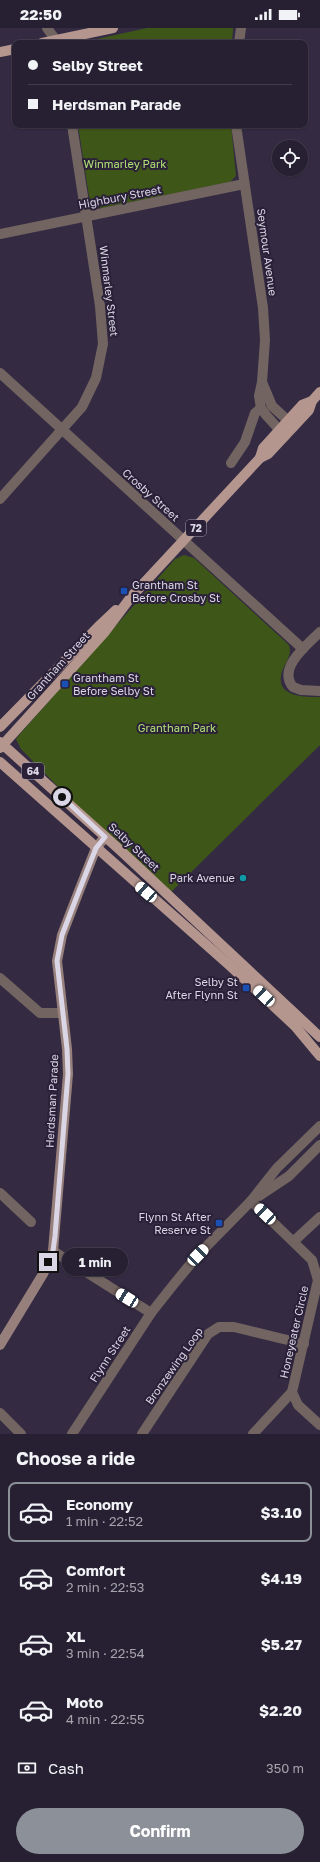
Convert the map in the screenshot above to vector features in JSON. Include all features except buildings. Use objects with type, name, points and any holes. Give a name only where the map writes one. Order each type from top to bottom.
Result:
[{"type":"main road","points":[[62,40],[113,28]]},
{"type":"main road","points":[[0,52],[12,50]]},
{"type":"main road","name":"Grantham Street","points":[[0,727],[98,627],[131,597],[260,458],[268,454],[282,433],[291,423],[309,410],[312,401],[320,392]]},
{"type":"main road","name":"Grantham Street","points":[[1,745],[104,633],[131,597]]},
{"type":"main road","name":"Selby Street","points":[[1,745],[105,837],[320,1037]]},
{"type":"main road","name":"64","points":[[0,762],[286,1017],[320,1056]]},
{"type":"main road","name":"Herdsman Parade","points":[[1,1342],[43,1274],[53,1251],[68,1074],[63,1014],[57,970],[59,949],[62,935],[96,848],[105,837]]},
{"type":"street","points":[[47,28],[57,40]]},
{"type":"street","points":[[238,40],[240,29]]},
{"type":"street","name":"Winmarley Street","points":[[0,499],[82,407],[96,378],[103,344],[100,306],[72,128]]},
{"type":"street","name":"Seymour Avenue","points":[[236,128],[263,308],[264,340],[262,382],[259,396],[261,408]]},
{"type":"street","name":"Highbury Street","points":[[0,234],[244,184]]},
{"type":"street","name":"Crosby Street","points":[[0,373],[303,650]]},
{"type":"street","name":"Seymour Avenue","points":[[262,382],[272,406],[291,423]]},
{"type":"street","points":[[231,463],[245,442],[255,413],[261,408],[266,416],[282,433]]},
{"type":"street","points":[[320,632],[288,669],[287,677],[293,687],[301,690],[320,691]]},
{"type":"street","points":[[0,978],[40,1013],[63,1014]]},
{"type":"street","name":"Flynn Street","points":[[72,1434],[151,1313],[198,1255],[251,1201],[277,1168],[320,1126]]},
{"type":"street","name":"Flynn Street","points":[[251,1201],[289,1176],[320,1145]]},
{"type":"street","points":[[0,1194],[31,1222]]},
{"type":"street","name":"Honeyeater Circle","points":[[251,1201],[312,1260],[318,1280],[292,1392],[298,1405],[320,1425]]},
{"type":"street","points":[[294,1241],[320,1216]]},
{"type":"street","points":[[53,1251],[151,1313]]},
{"type":"street","name":"Bronzewing Loop","points":[[142,1434],[208,1334],[219,1327],[234,1327],[304,1344]]},
{"type":"street","points":[[252,1434],[292,1392]]},
{"type":"street","points":[[0,1413],[21,1434]]},
{"type":"green space","points":[[147,28],[233,28],[232,40],[93,40]]},
{"type":"green space","name":"Winmarley Park","points":[[78,128],[231,128],[236,176],[230,182],[103,208],[96,206],[89,196]]},
{"type":"green space","name":"Grantham Park","points":[[184,555],[194,558],[289,645],[289,655],[281,678],[282,685],[285,690],[297,695],[320,697],[320,745],[170,893],[66,795],[21,749],[16,739],[175,559]]},
{"type":"place","name":"Grantham St Before Crosby St","points":[[124,591]]},
{"type":"place","name":"Grantham St Before Selby St","points":[[65,684]]},
{"type":"place","name":"Park Avenue","points":[[243,878]]},
{"type":"place","name":"Selby St After Flynn St","points":[[246,988]]},
{"type":"place","name":"Flynn St After Reserve St","points":[[219,1223]]},
{"type":"route","points":[[48,1262],[53,1251],[55,1236],[68,1074],[67,1049],[57,961],[62,935],[79,891],[96,848],[105,837],[62,797]]}]
